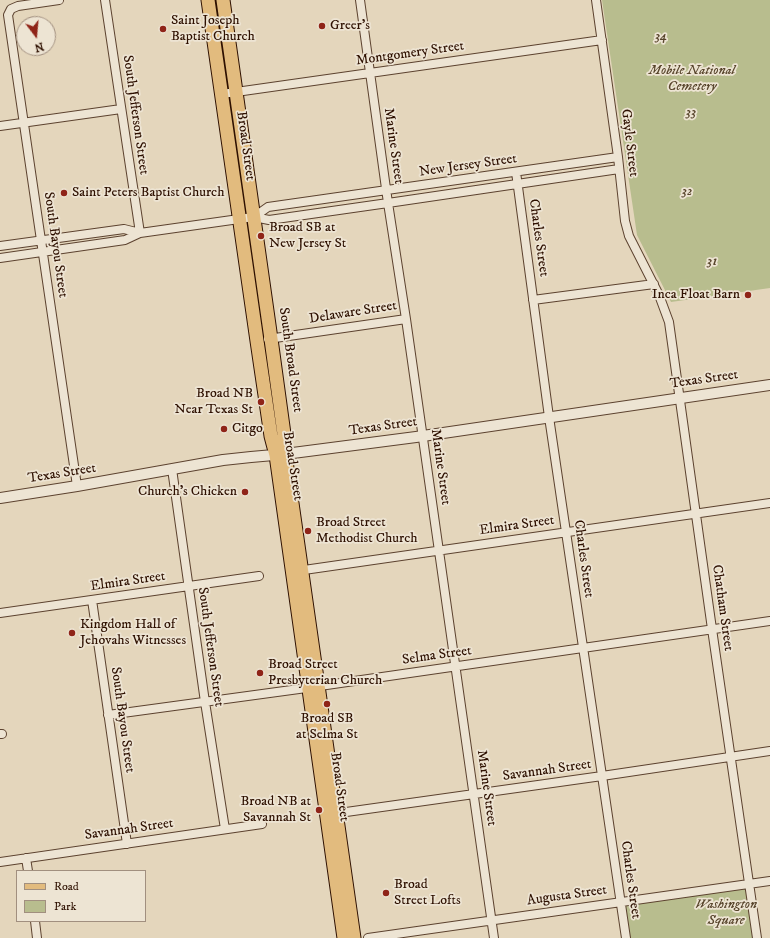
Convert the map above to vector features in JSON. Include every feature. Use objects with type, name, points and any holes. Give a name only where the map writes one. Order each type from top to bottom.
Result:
[{"type":"main road","name":"Broad Street","points":[[208,0],[271,436],[281,455],[332,814],[344,938]]},
{"type":"main road","name":"South Broad Street","points":[[223,0],[284,434],[281,455]]},
{"type":"main road","points":[[332,814],[354,938]]},
{"type":"street","name":"South Bayou Street","points":[[59,0],[18,6],[11,9],[8,15],[77,486]]},
{"type":"street","name":"South Jefferson Street","points":[[105,0],[140,234]]},
{"type":"street","name":"Marine Street","points":[[360,0],[494,938]]},
{"type":"street","name":"Gayle Street","points":[[596,0],[629,236],[654,284]]},
{"type":"street","name":"Montgomery Street","points":[[222,94],[602,40]]},
{"type":"street","points":[[0,126],[121,109]]},
{"type":"street","name":"New Jersey Street","points":[[254,217],[268,207],[618,157]]},
{"type":"street","name":"New Jersey Street","points":[[0,258],[125,240],[140,234],[239,219],[254,217],[269,220],[619,169]]},
{"type":"street","name":"Charles Street","points":[[516,172],[549,417],[626,938]]},
{"type":"street","name":"New Jersey Street","points":[[0,246],[124,228],[140,234]]},
{"type":"street","points":[[533,300],[654,284]]},
{"type":"street","name":"Chatham Street","points":[[654,284],[660,295],[669,322],[748,884],[757,938]]},
{"type":"street","points":[[250,290],[264,289]]},
{"type":"street","name":"Delaware Street","points":[[257,341],[406,318]]},
{"type":"street","name":"Texas Street","points":[[0,498],[251,457],[281,455],[423,436],[770,385]]},
{"type":"street","name":"South Jefferson Street","points":[[172,469],[188,587],[225,829]]},
{"type":"street","name":"Elmira Street","points":[[297,571],[770,503]]},
{"type":"street","name":"Elmira Street","points":[[0,614],[259,576]]},
{"type":"street","name":"South Bayou Street","points":[[92,600],[127,844]]},
{"type":"street","name":"Selma Street","points":[[108,714],[205,702],[770,620]]},
{"type":"street","name":"Savannah Street","points":[[332,814],[770,751]]},
{"type":"street","name":"Savannah Street","points":[[0,862],[262,824]]},
{"type":"street","points":[[26,858],[28,870]]},
{"type":"street","name":"Augusta Street","points":[[368,938],[770,881]]},
{"type":"street","points":[[35,922],[37,938]]},
{"type":"green space","name":"Mobile National Cemetery","points":[[602,0],[770,0],[770,288],[671,302],[637,235]]},
{"type":"green space","name":"Washington Square","points":[[749,884],[757,938],[626,938],[621,902]]},
{"type":"place","name":"Greer's","points":[[322,26]]},
{"type":"place","name":"Saint Joseph Baptist Church","points":[[163,29]]},
{"type":"place","name":"Saint Peters Baptist Church","points":[[64,193]]},
{"type":"place","name":"Broad SB at New Jersey St","points":[[261,236]]},
{"type":"place","name":"Inca Float Barn","points":[[748,295]]},
{"type":"place","name":"Broad NB Near Texas St","points":[[261,402]]},
{"type":"place","name":"Citgo","points":[[224,429]]},
{"type":"place","name":"Church's Chicken","points":[[245,492]]},
{"type":"place","name":"Broad Street Methodist Church","points":[[308,531]]},
{"type":"place","name":"Kingdom Hall of Jehovahs Witnesses","points":[[72,633]]},
{"type":"place","name":"Broad Street Presbyterian Church","points":[[260,673]]},
{"type":"place","name":"Broad SB at Selma St","points":[[327,704]]},
{"type":"place","name":"Broad NB at Savannah St","points":[[319,810]]},
{"type":"place","name":"Broad Street Lofts","points":[[386,893]]},
{"type":"park label","name":"34","points":[[661,37]]},
{"type":"park label","name":"33","points":[[691,113]]},
{"type":"park label","name":"32","points":[[687,192]]},
{"type":"park label","name":"31","points":[[712,262]]}]
